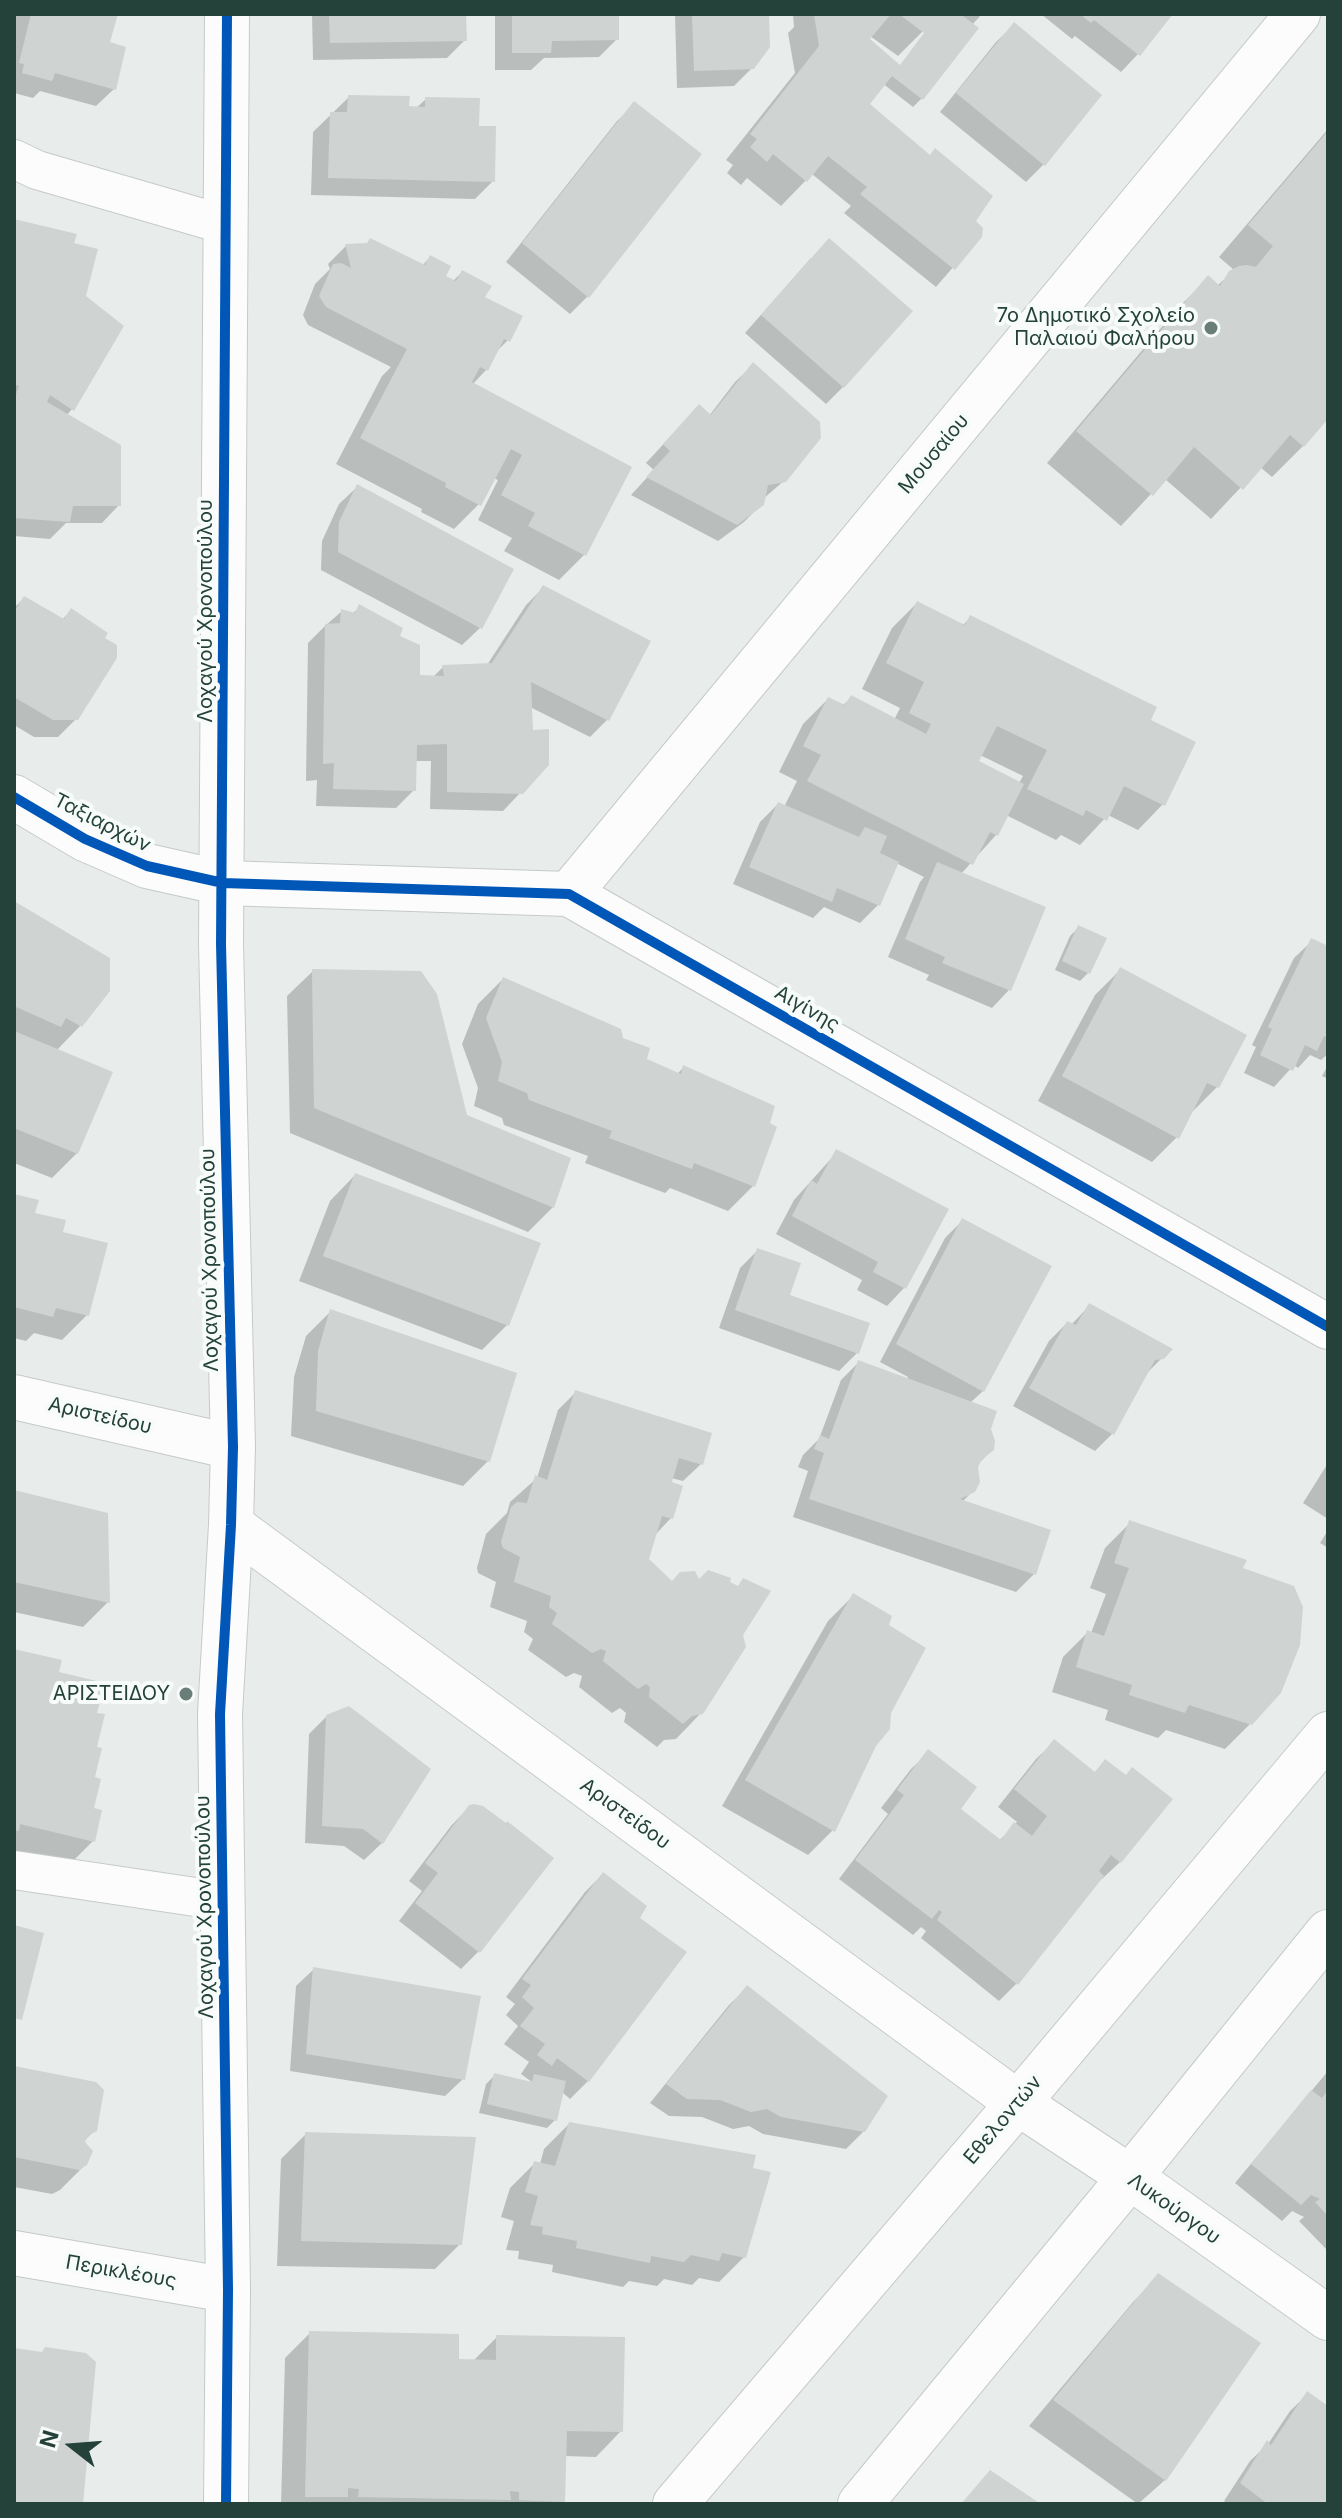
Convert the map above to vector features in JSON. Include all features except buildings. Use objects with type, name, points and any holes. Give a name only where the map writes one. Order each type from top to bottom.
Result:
[{"type":"street","name":"Λοχαγού Χρονοπούλου","points":[[226,2504],[228,2290],[220,1714],[233,1447],[221,944],[227,14]]},
{"type":"street","name":"Μουσαίου","points":[[569,894],[1298,14]]},
{"type":"street","name":"Ταξιαρχών","points":[[14,797],[85,839],[147,866],[223,883]]},
{"type":"street","name":"Αιγίνης","points":[[223,883],[569,894],[1328,1327]]},
{"type":"street","name":"Αριστείδου","points":[[14,1397],[233,1447]]},
{"type":"street","name":"Αριστείδου","points":[[231,1525],[1018,2103]]},
{"type":"street","name":"Εθελοντών","points":[[675,2504],[1328,1734]]},
{"type":"street","points":[[860,2504],[1328,1932]]},
{"type":"street","name":"Λυκούργου","points":[[1018,2103],[1130,2177],[1328,2318]]},
{"type":"street","name":"Περικλέους","points":[[14,2253],[228,2290]]},
{"type":"lane","points":[[14,159],[37,170],[226,225]]},
{"type":"lane","points":[[14,1870],[222,1901]]},
{"type":"cycle path","points":[[226,2504],[228,2290],[220,1714],[233,1447],[221,944],[227,14]]},
{"type":"cycle path","points":[[14,797],[85,839],[147,866],[223,883],[569,894],[1328,1327]]},
{"type":"place","name":"7ο Δημοτικό Σχολείο Παλαιού Φαλήρου","points":[[1211,328]]},
{"type":"place","name":"ΑΡΙΣΤΕΙΔΟΥ","points":[[186,1694]]}]
